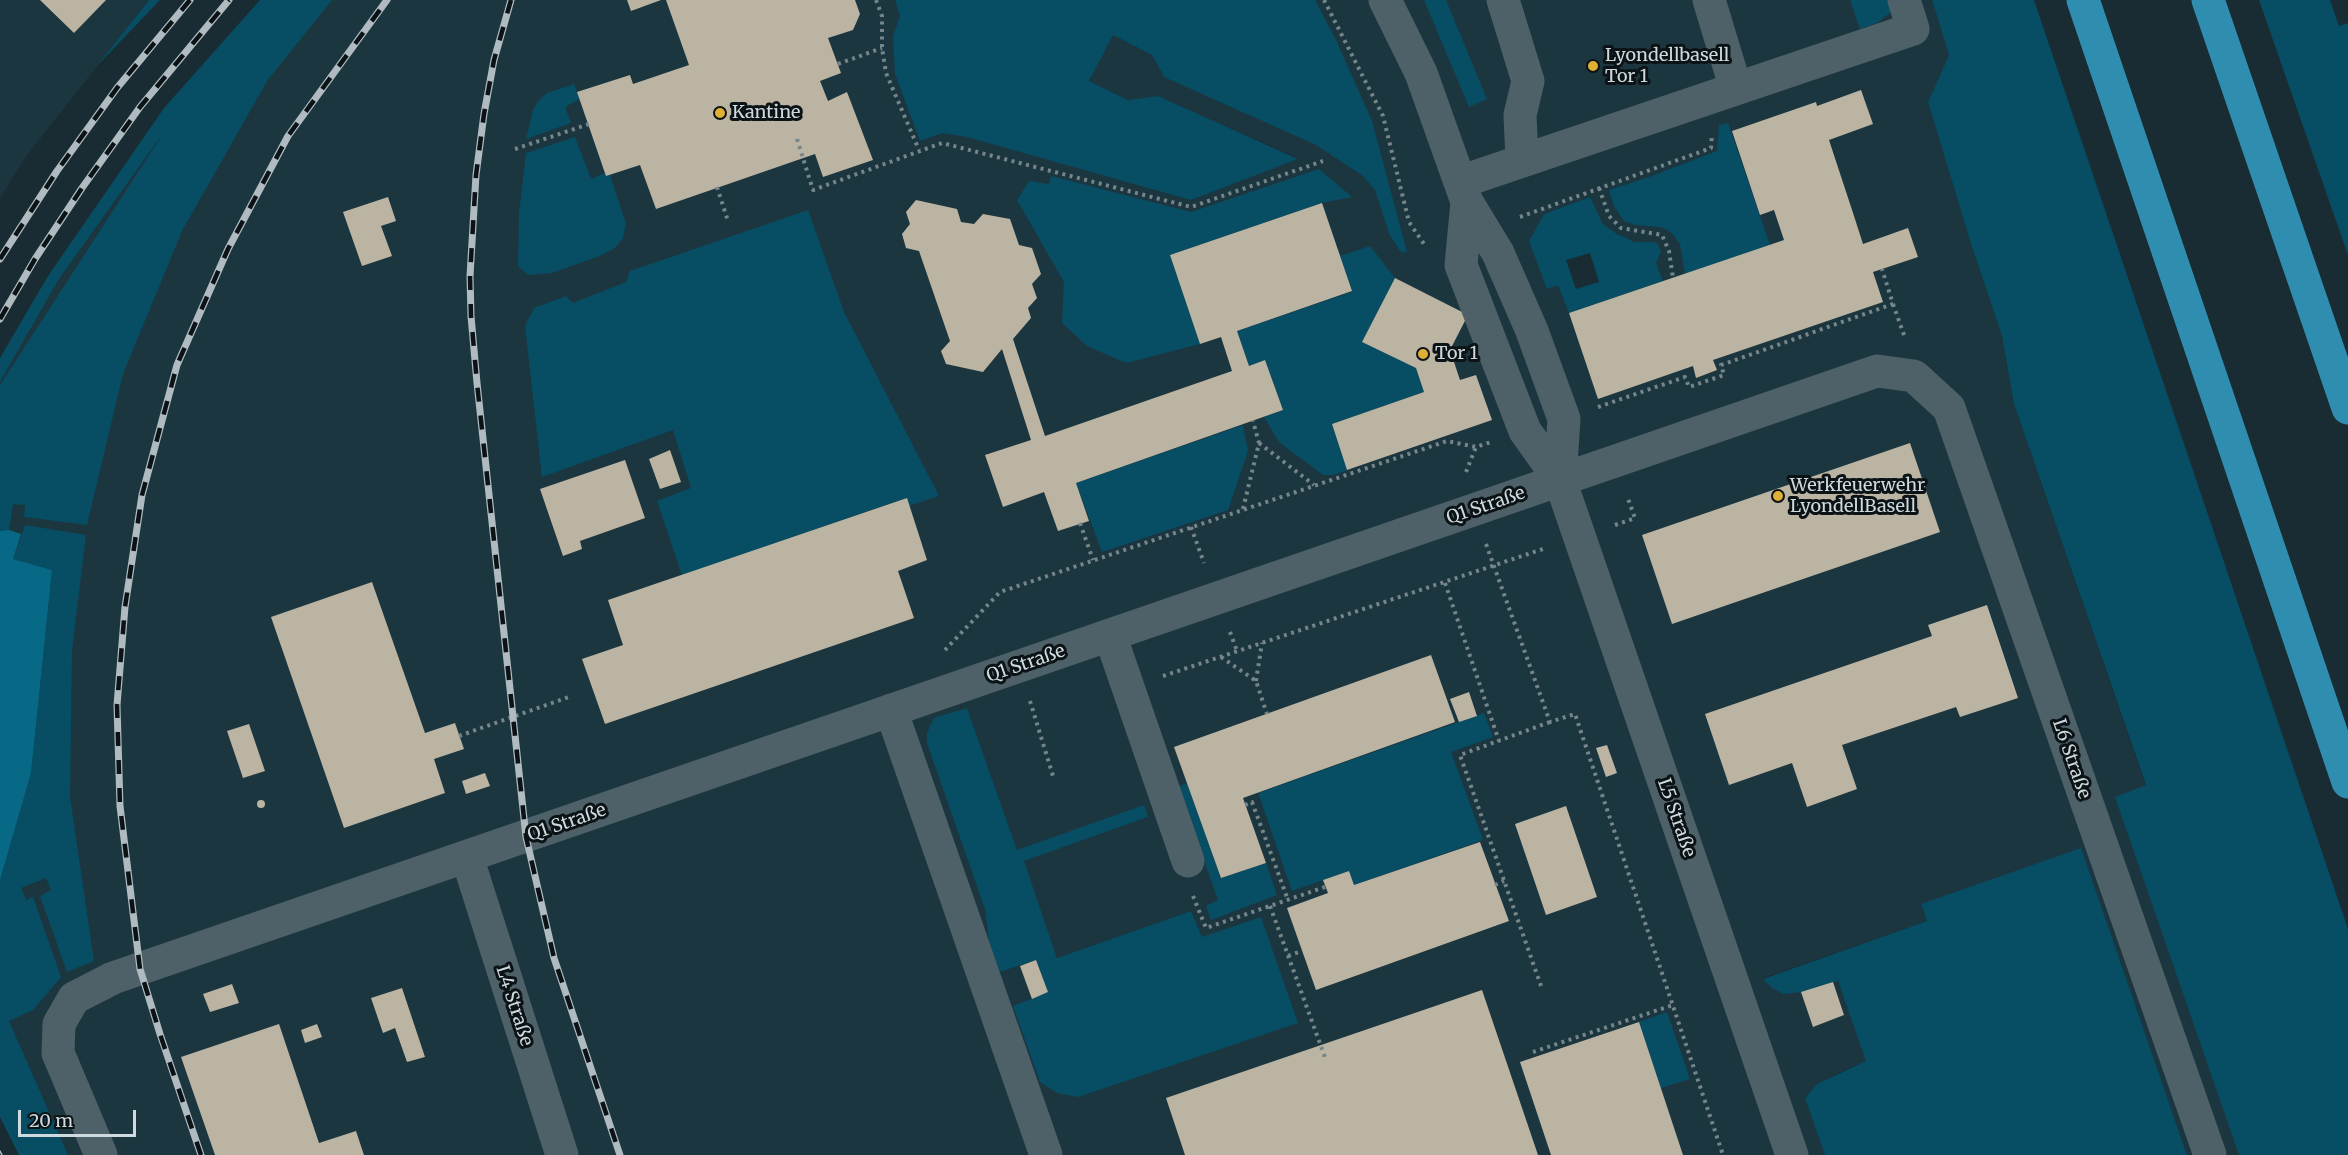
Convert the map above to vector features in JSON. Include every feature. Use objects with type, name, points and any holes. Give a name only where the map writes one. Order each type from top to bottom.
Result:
[{"type":"highway","points":[[2083,0],[2348,782]]},
{"type":"highway","points":[[2208,0],[2348,408]]},
{"type":"street","points":[[1384,0],[1421,73],[1463,192],[1498,253],[1532,331],[1564,419],[1560,480]]},
{"type":"street","points":[[1503,0],[1528,81],[1520,115],[1522,159]]},
{"type":"street","points":[[1709,0],[1736,89]]},
{"type":"street","points":[[1463,192],[1522,159],[1913,29],[1904,0]]},
{"type":"street","points":[[1463,192],[1461,265],[1525,432],[1560,480]]},
{"type":"street","name":"Q1 Straße","points":[[100,1155],[58,1053],[59,1024],[74,998],[113,978],[1878,371],[1914,376]]},
{"type":"street","name":"L6 Straße","points":[[1914,376],[1949,408],[2210,1155]]},
{"type":"street","name":"L5 Straße","points":[[1560,480],[1792,1155]]},
{"type":"street","points":[[1110,635],[1190,876]]},
{"type":"street","points":[[891,710],[1046,1155]]},
{"type":"street","name":"L4 Straße","points":[[466,857],[562,1155]]},
{"type":"path","points":[[876,0],[882,16],[882,48],[886,73],[919,150]]},
{"type":"path","points":[[1324,0],[1383,116],[1408,222],[1429,252]]},
{"type":"path","points":[[838,64],[882,48]]},
{"type":"path","points":[[515,149],[589,124]]},
{"type":"path","points":[[1514,219],[1711,148],[1713,129]]},
{"type":"path","points":[[797,139],[813,190],[942,143],[1191,207],[1323,161]]},
{"type":"path","points":[[717,187],[728,221]]},
{"type":"path","points":[[1599,188],[1609,216],[1621,228],[1662,235],[1669,250],[1673,278]]},
{"type":"path","points":[[1598,408],[1686,377],[1689,387],[1724,375],[1721,365],[1893,304],[1882,269]]},
{"type":"path","points":[[1243,510],[1259,443],[1253,421]]},
{"type":"path","points":[[1259,443],[1315,485]]},
{"type":"path","points":[[1476,447],[1463,479],[1550,723]]},
{"type":"path","points":[[1080,524],[1094,560]]},
{"type":"path","points":[[1128,688],[1494,566]]},
{"type":"path","points":[[1445,583],[1499,741]]},
{"type":"path","points":[[1262,643],[1256,681],[1267,714]]},
{"type":"path","points":[[1220,657],[1256,681]]},
{"type":"path","points":[[1019,666],[1053,776]]},
{"type":"path","points":[[459,736],[569,697]]},
{"type":"path","points":[[1541,986],[1460,755],[1575,714],[1723,1155]]},
{"type":"path","points":[[1245,805],[1252,802],[1288,900]]},
{"type":"path","points":[[1190,876],[1206,928],[1325,887]]},
{"type":"path","points":[[1496,885],[1504,881]]},
{"type":"path","points":[[1270,906],[1326,1060]]},
{"type":"path","points":[[1288,956],[1302,951]]},
{"type":"path","points":[[1533,1052],[1673,1005]]},
{"type":"shaded area","points":[[0,0],[149,0],[24,159],[0,198]]},
{"type":"shaded area","points":[[149,0],[160,0],[96,67]]},
{"type":"shaded area","points":[[260,0],[332,0],[267,81],[182,231],[123,374],[87,525],[24,517],[25,505],[13,504],[9,530],[0,531],[0,385],[164,132],[59,279],[0,382],[0,358],[48,276],[164,108]]},
{"type":"shaded area","points":[[276,0],[924,0],[1191,200],[1298,158],[1158,97],[1128,100],[1089,81],[1112,34],[1152,55],[1164,77],[1213,0],[1932,0],[1949,55],[1928,102],[1971,244],[2002,336],[2014,404],[2273,1155],[2187,1155],[2081,849],[1921,905],[1927,921],[1763,978],[1772,988],[1838,981],[1867,1061],[1832,1076],[1805,1097],[1825,1155],[68,1155],[0,1001],[0,382],[59,279],[177,114]],"holes":[[[1590,197],[1603,224],[1617,234],[1635,242],[1656,242],[1656,263],[1663,281],[1569,313],[1558,285],[1544,214]],[[1352,291],[1362,342],[1415,368],[1332,424],[1347,469],[1264,417],[1283,410],[1265,360],[1238,331]],[[967,708],[1017,850],[1148,817],[1023,861],[1057,958],[1191,911],[1201,937],[1013,1006],[1048,992],[1036,960],[1000,972],[989,942]],[[1477,716],[1354,884],[1349,871],[1292,890],[1258,793]]]},
{"type":"shaded area","points":[[895,0],[1315,0],[1337,42],[1372,121],[1407,252],[1401,252],[1390,236],[1375,190],[1363,176],[1316,145],[1164,77],[1152,55],[1113,35],[1089,81],[1128,100],[1158,96],[1298,159],[1191,200],[967,137],[942,133],[920,141],[895,74],[893,36],[900,16]]},
{"type":"shaded area","points":[[1424,0],[1446,0],[1487,99],[1469,107]]},
{"type":"shaded area","points":[[1850,0],[1895,0],[1895,9],[1877,23],[1860,29]]},
{"type":"shaded area","points":[[1932,0],[2034,0],[2348,929],[2348,1155],[2239,1155],[2115,797],[2146,785],[2014,404],[2002,336],[1971,244],[1928,102],[1949,55]]},
{"type":"shaded area","points":[[2259,0],[2330,0],[2339,26],[2348,23],[2348,255]]},
{"type":"shaded area","points":[[574,84],[580,99],[565,107],[571,123],[526,139],[533,110],[538,101],[547,93]]},
{"type":"shaded area","points":[[1728,123],[1770,245],[1685,274],[1680,244],[1672,233],[1661,227],[1635,225],[1624,221],[1615,208],[1609,190],[1717,151],[1719,125]]},
{"type":"shaded area","points":[[575,137],[591,179],[605,173],[606,176],[610,175],[626,224],[623,238],[615,248],[597,257],[552,273],[528,275],[518,266],[519,214],[526,153]]},
{"type":"shaded area","points":[[1319,169],[1352,197],[1322,203],[1170,255],[1200,344],[1126,363],[1087,346],[1062,323],[1064,282],[1017,200],[1029,181],[1049,184],[1051,176],[1191,212]]},
{"type":"shaded area","points":[[1590,197],[1603,224],[1617,234],[1635,242],[1656,242],[1661,251],[1656,263],[1663,281],[1569,313],[1558,285],[1547,289],[1529,241],[1544,214]],"holes":[[[1590,253],[1599,282],[1576,289],[1566,260]]]},
{"type":"shaded area","points":[[808,210],[844,312],[939,496],[909,506],[906,498],[682,575],[657,501],[691,488],[673,430],[542,477],[525,326],[534,308],[566,296],[573,303],[626,282],[630,271]]},
{"type":"shaded area","points":[[1370,246],[1395,278],[1362,342],[1416,368],[1424,392],[1332,424],[1347,470],[1333,475],[1323,475],[1279,442],[1264,417],[1283,410],[1265,360],[1249,366],[1237,331],[1351,292],[1340,256]]},
{"type":"shaded area","points":[[1243,425],[1248,451],[1228,510],[1102,552],[1076,483]]},
{"type":"shaded area","points":[[25,525],[86,535],[72,650],[70,797],[94,961],[67,972],[40,896],[51,890],[46,878],[21,888],[26,900],[33,897],[61,977],[33,1010],[9,1021],[68,1155],[19,1155],[0,1117],[0,880],[31,773],[52,570],[13,559]]},
{"type":"shaded area","points":[[9,530],[21,534],[13,559],[52,570],[31,773],[0,880],[0,531]]},
{"type":"shaded area","points":[[967,708],[1017,850],[1144,805],[1148,817],[1024,861],[1057,958],[1191,911],[1202,937],[1261,917],[1298,1023],[1078,1097],[1057,1093],[1040,1082],[1013,1006],[1048,992],[1036,960],[1000,972],[989,942],[985,909],[927,743],[927,733],[934,718]]},
{"type":"shaded area","points":[[1484,713],[1493,737],[1451,752],[1483,840],[1354,885],[1349,871],[1292,891],[1258,793]]},
{"type":"shaded area","points":[[1187,783],[1221,878],[1266,863],[1277,895],[1211,920],[1206,906],[1218,900],[1178,787]]},
{"type":"shaded area","points":[[2081,848],[2187,1155],[1825,1155],[1805,1098],[1817,1084],[1866,1061],[1838,981],[1801,992],[1784,994],[1772,988],[1763,979],[1927,921],[1921,904]]},
{"type":"shaded area","points":[[1667,1012],[1690,1079],[1661,1088],[1639,1022]]},
{"type":"building","points":[[40,0],[106,0],[74,33]]},
{"type":"building","points":[[627,0],[661,0],[631,11]]},
{"type":"building","name":"Kantine","points":[[666,0],[855,0],[860,14],[853,30],[828,38],[841,73],[820,81],[828,101],[847,92],[873,160],[823,177],[815,154],[656,209],[640,165],[606,176],[577,92],[630,75],[633,84],[689,65]]},
{"type":"building","points":[[1861,90],[1873,124],[1829,140],[1863,244],[1908,228],[1918,257],[1873,272],[1883,302],[1713,360],[1717,370],[1696,378],[1693,366],[1598,399],[1569,313],[1784,240],[1774,210],[1760,215],[1732,131],[1816,102],[1817,106]]},
{"type":"building","points":[[388,197],[396,221],[381,226],[392,256],[362,266],[343,212]]},
{"type":"building","points":[[916,200],[957,209],[961,222],[974,224],[983,214],[1010,219],[1019,245],[1032,248],[1041,274],[1032,284],[1037,298],[1028,308],[1031,318],[1013,339],[1045,436],[1232,371],[1221,337],[1200,344],[1170,255],[1322,203],[1352,291],[1237,331],[1249,366],[1265,360],[1283,410],[1076,483],[1089,521],[1058,531],[1044,492],[1003,507],[985,455],[1031,440],[1002,349],[983,372],[946,364],[941,351],[950,341],[919,251],[906,248],[902,234],[910,224],[906,212]]},
{"type":"building","points":[[1395,278],[1468,315],[1450,350],[1460,380],[1476,375],[1492,420],[1347,470],[1332,424],[1424,392],[1416,368],[1362,342]]},
{"type":"building","points":[[1910,443],[1940,532],[1672,624],[1642,535]]},
{"type":"building","points":[[670,450],[681,482],[660,489],[649,459]]},
{"type":"building","points":[[625,460],[645,518],[580,541],[582,549],[563,556],[540,489]]},
{"type":"building","points":[[907,498],[927,560],[898,571],[914,618],[605,724],[582,659],[623,645],[608,600]]},
{"type":"building","points":[[372,582],[425,733],[455,723],[464,749],[434,759],[445,793],[344,828],[271,617]]},
{"type":"building","points":[[1987,605],[2018,698],[1960,717],[1956,707],[1842,745],[1857,789],[1807,807],[1792,763],[1729,785],[1705,714],[1932,636],[1928,625]]},
{"type":"building","points":[[1431,655],[1455,722],[1243,798],[1266,863],[1221,878],[1174,747]]},
{"type":"building","points":[[1469,692],[1477,716],[1459,722],[1450,699]]},
{"type":"building","points":[[249,724],[265,771],[243,778],[227,731]]},
{"type":"building","points":[[1607,745],[1617,773],[1606,777],[1596,748]]},
{"type":"building","points":[[485,773],[490,786],[466,794],[462,781]]},
{"type":"building","points":[[261,800],[265,804],[261,808],[257,804]]},
{"type":"building","points":[[1566,806],[1597,897],[1546,915],[1515,824]]},
{"type":"building","points":[[1480,842],[1509,921],[1316,990],[1287,908],[1328,893],[1323,880],[1349,871],[1354,885]]},
{"type":"building","points":[[1036,960],[1048,992],[1032,999],[1020,966]]},
{"type":"building","points":[[1833,982],[1844,1015],[1813,1027],[1801,992]]},
{"type":"building","points":[[232,984],[239,1003],[210,1012],[203,994]]},
{"type":"building","points":[[402,988],[425,1057],[407,1062],[395,1028],[383,1033],[371,998]]},
{"type":"building","points":[[1482,990],[1538,1155],[1185,1155],[1166,1098]]},
{"type":"building","points":[[1639,1022],[1683,1155],[1551,1155],[1520,1062]]},
{"type":"building","points":[[279,1024],[319,1143],[356,1131],[364,1155],[215,1155],[181,1057]]},
{"type":"building","points":[[317,1024],[322,1037],[305,1043],[301,1030]]},
{"type":"tram line","points":[[0,1151],[2,1155]]},
{"type":"railway","points":[[0,259],[57,171],[117,88],[190,0]]},
{"type":"railway","points":[[0,319],[35,259],[140,107],[229,0]]},
{"type":"railway","points":[[201,1155],[140,969],[120,806],[117,705],[125,607],[142,495],[177,365],[228,249],[288,136],[387,0]]},
{"type":"railway","points":[[511,0],[494,60],[476,175],[470,276],[477,383],[526,837],[554,958],[620,1155]]},
{"type":"place","name":"Lyondellbasell Tor 1","points":[[1593,66]]},
{"type":"place","name":"Kantine","points":[[720,113]]},
{"type":"place","name":"Tor 1","points":[[1423,354]]},
{"type":"place","name":"Werkfeuerwehr LyondellBasell","points":[[1778,496]]}]
